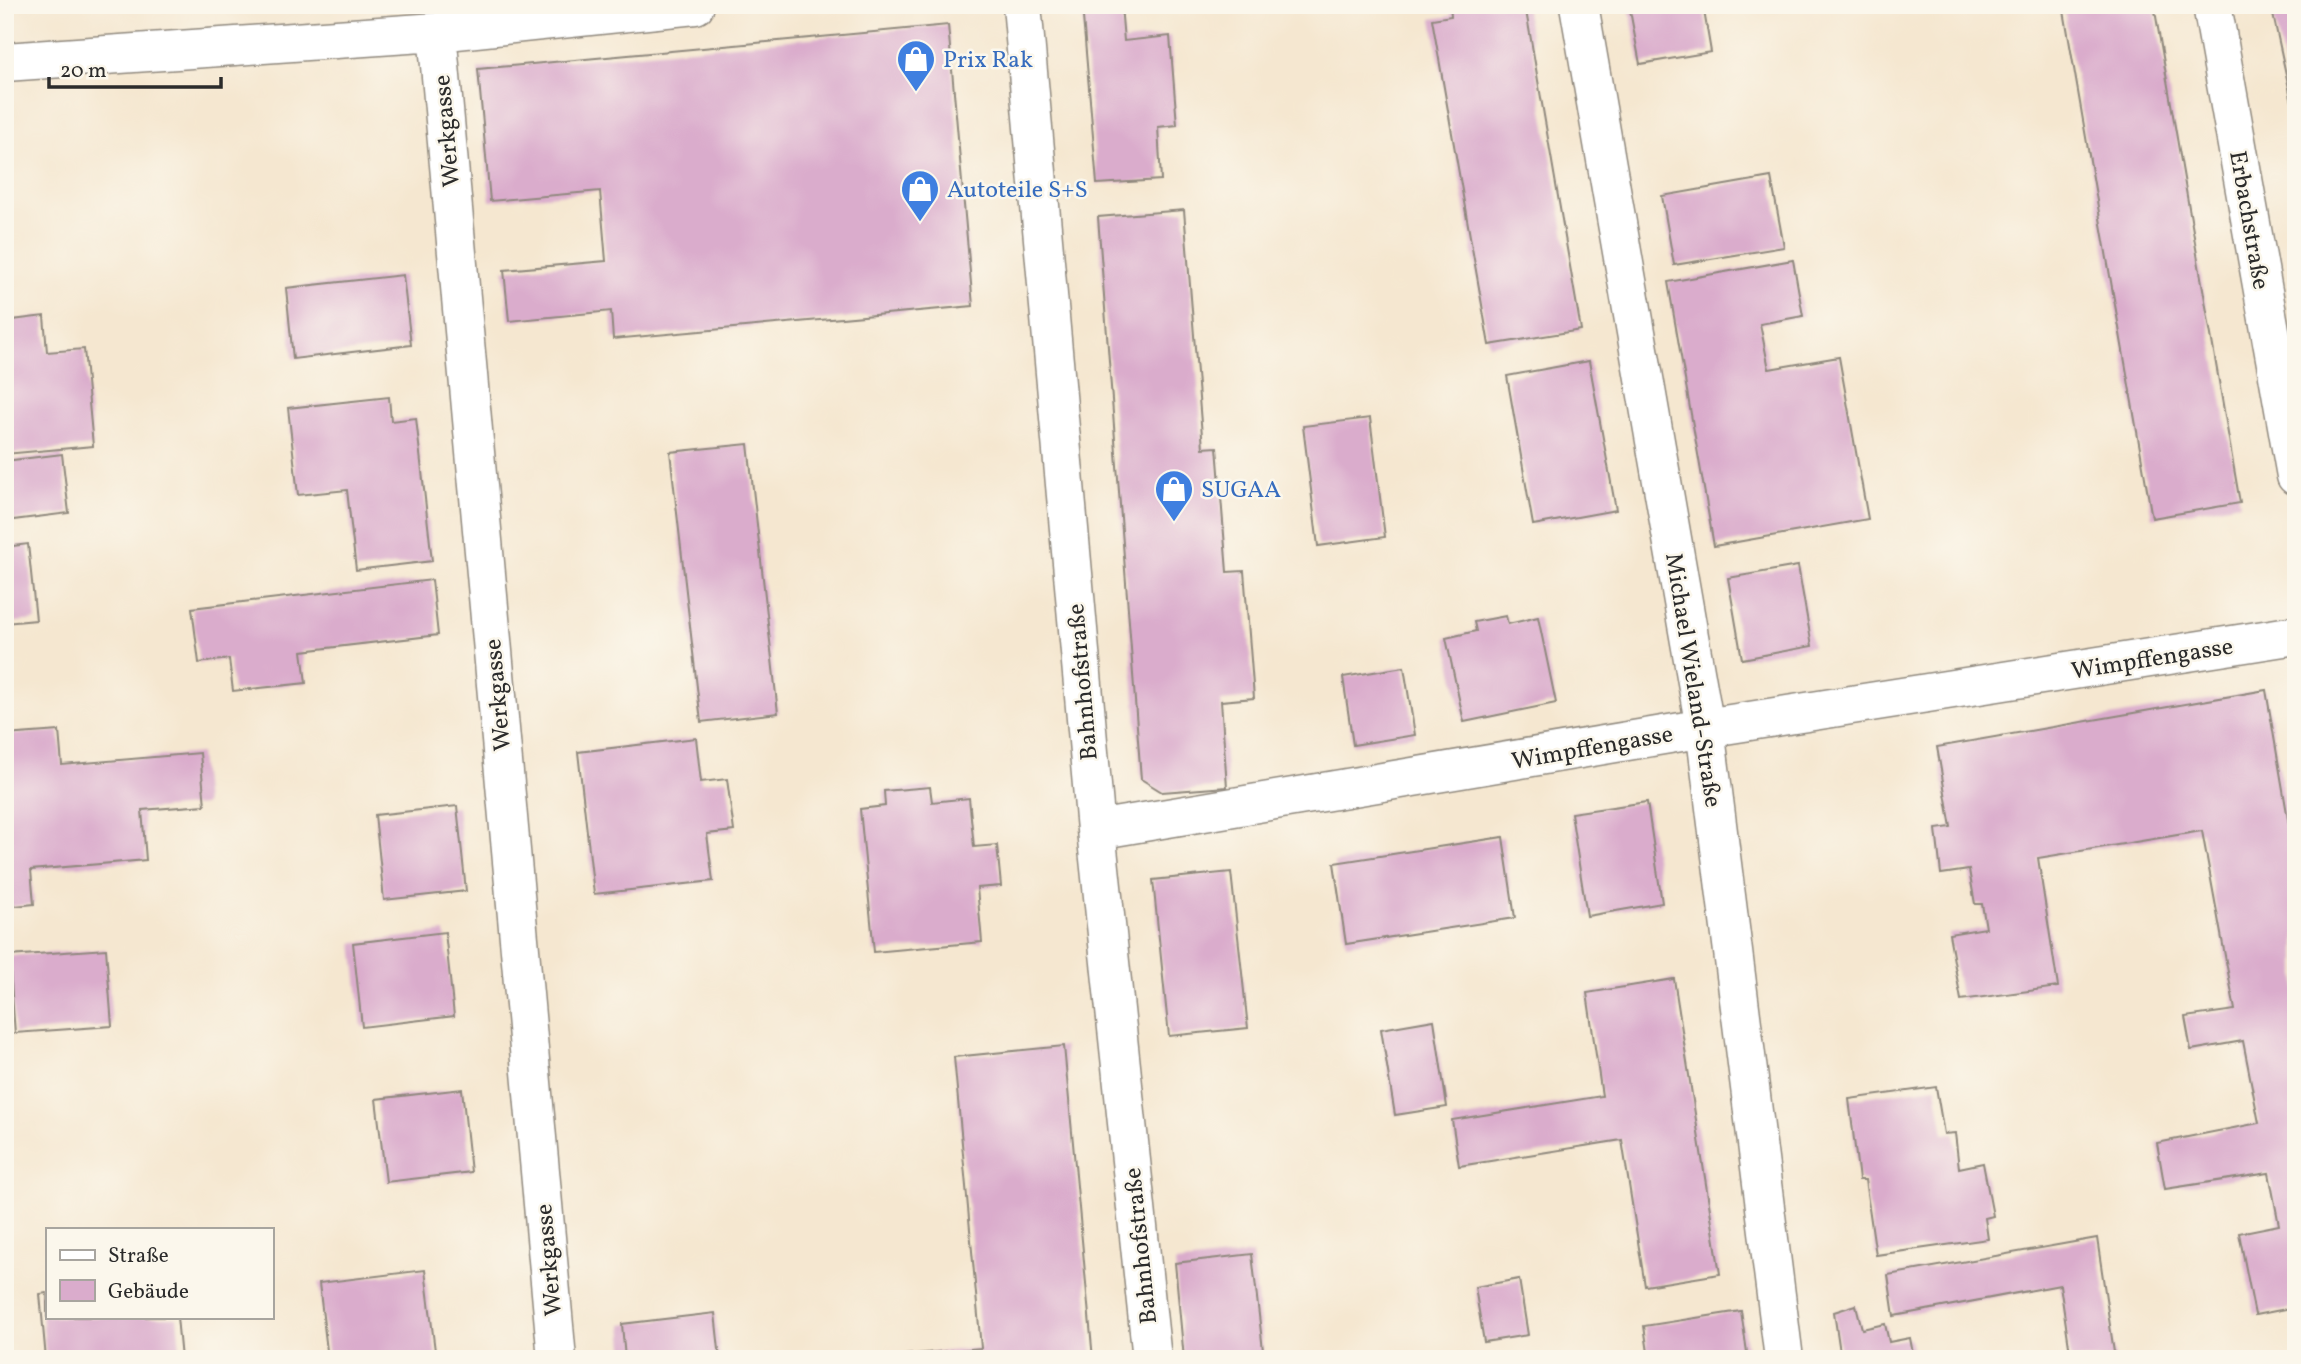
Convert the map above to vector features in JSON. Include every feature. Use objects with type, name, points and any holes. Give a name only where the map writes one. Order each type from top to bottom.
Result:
[{"type":"street","points":[[5,62],[437,32],[695,5]]},
{"type":"street","name":"Bahnhofstraße","points":[[1022,5],[1096,830],[1152,1359]]},
{"type":"street","name":"Michael Wieland-Straße","points":[[1579,5],[1705,728],[1784,1359]]},
{"type":"street","name":"Erbachstraße","points":[[2212,5],[2296,476]]},
{"type":"street","name":"Werkgasse","points":[[437,32],[557,1359]]},
{"type":"street","name":"Wimpffengasse","points":[[1096,830],[1705,728],[2296,635]]},
{"type":"building","points":[[1082,5],[1121,5],[1124,41],[1170,36],[1177,125],[1158,127],[1161,180],[1097,184]]},
{"type":"building","points":[[1450,5],[1525,5],[1581,330],[1489,345],[1432,19],[1451,16]]},
{"type":"building","points":[[1629,5],[1703,5],[1711,52],[1640,64]]},
{"type":"building","points":[[2063,5],[2154,5],[2240,503],[2152,518]]},
{"type":"building","points":[[2271,5],[2296,5],[2296,116],[2295,116]]},
{"type":"building","points":[[948,25],[973,306],[613,339],[611,311],[509,321],[504,270],[606,261],[600,191],[490,201],[478,69]]},
{"type":"building","points":[[1771,177],[1784,247],[1674,265],[1662,196]]},
{"type":"building","points":[[1184,210],[1203,448],[1217,447],[1227,572],[1244,571],[1254,698],[1221,701],[1227,787],[1162,792],[1141,779],[1098,217]]},
{"type":"building","points":[[1793,260],[1803,316],[1760,324],[1769,369],[1839,357],[1868,519],[1714,546],[1668,282]]},
{"type":"building","points":[[403,275],[411,345],[293,359],[286,288]]},
{"type":"building","points":[[44,316],[47,352],[84,349],[93,446],[5,454],[5,321]]},
{"type":"building","points":[[1589,361],[1616,510],[1533,525],[1507,376]]},
{"type":"building","points":[[389,397],[391,421],[416,418],[432,561],[356,570],[347,490],[298,495],[288,408]]},
{"type":"building","points":[[1370,418],[1385,537],[1318,546],[1303,426]]},
{"type":"building","points":[[748,444],[778,713],[701,722],[670,452]]},
{"type":"building","points":[[62,454],[69,513],[5,521],[5,461]]},
{"type":"building","points":[[28,544],[36,620],[5,623],[5,547]]},
{"type":"building","points":[[1798,566],[1812,646],[1742,659],[1728,578]]},
{"type":"building","points":[[432,580],[438,635],[302,651],[306,683],[233,691],[229,659],[199,663],[192,608]]},
{"type":"building","points":[[1506,616],[1508,624],[1538,617],[1556,703],[1464,722],[1446,638],[1476,631],[1474,622]]},
{"type":"building","points":[[1404,667],[1415,735],[1353,745],[1343,677]]},
{"type":"building","points":[[2266,690],[2296,866],[2296,1307],[2255,1315],[2239,1233],[2279,1225],[2269,1173],[2165,1189],[2157,1143],[2259,1123],[2243,1041],[2191,1050],[2185,1017],[2235,1010],[2202,831],[2038,858],[2058,987],[1961,1000],[1949,934],[1986,928],[1982,904],[1975,904],[1969,870],[1941,874],[1936,829],[1951,827],[1937,747]]},
{"type":"building","points":[[59,731],[62,765],[200,753],[205,805],[142,810],[146,860],[31,870],[34,904],[5,907],[5,735]]},
{"type":"building","points":[[696,738],[701,782],[727,779],[734,831],[707,834],[713,881],[594,894],[578,752]]},
{"type":"building","points":[[930,787],[932,802],[969,798],[974,847],[997,845],[1001,886],[977,888],[982,942],[874,952],[860,809],[885,806],[884,791]]},
{"type":"building","points":[[1647,802],[1662,903],[1587,916],[1571,813]]},
{"type":"building","points":[[457,806],[466,891],[384,900],[375,815]]},
{"type":"building","points":[[1503,837],[1515,918],[1346,944],[1334,863]]},
{"type":"building","points":[[1231,872],[1248,1028],[1169,1036],[1153,880]]},
{"type":"building","points":[[445,932],[454,1016],[362,1027],[353,943]]},
{"type":"building","points":[[106,949],[112,1026],[15,1033],[9,956]]},
{"type":"building","points":[[1674,979],[1720,1274],[1645,1286],[1622,1140],[1459,1166],[1452,1120],[1602,1096],[1587,993]]},
{"type":"building","points":[[1434,1020],[1447,1107],[1395,1115],[1381,1029]]},
{"type":"building","points":[[1064,1046],[1093,1359],[883,1359],[981,1348],[954,1057]]},
{"type":"building","points":[[1936,1087],[1944,1134],[1955,1133],[1959,1168],[1983,1163],[1993,1216],[1985,1218],[1988,1239],[1876,1255],[1865,1180],[1859,1180],[1849,1099]]},
{"type":"building","points":[[462,1089],[471,1172],[386,1182],[376,1099]]},
{"type":"building","points":[[2097,1238],[2115,1359],[2071,1359],[2060,1285],[1894,1316],[1888,1275]]},
{"type":"building","points":[[1252,1254],[1264,1359],[1184,1359],[1175,1263]]},
{"type":"building","points":[[425,1270],[436,1359],[328,1359],[319,1283]]},
{"type":"building","points":[[1519,1279],[1528,1335],[1484,1342],[1475,1287]]},
{"type":"building","points":[[46,1293],[46,1318],[177,1318],[181,1359],[46,1359],[40,1294]]},
{"type":"building","points":[[1856,1305],[1862,1329],[1885,1324],[1889,1342],[1910,1338],[1914,1359],[1841,1359],[1834,1312]]},
{"type":"building","points":[[1741,1311],[1748,1359],[1649,1359],[1644,1326]]},
{"type":"building","points":[[715,1313],[720,1359],[625,1359],[622,1324]]},
{"type":"place","name":"Prix Rak","points":[[916,93]]},
{"type":"place","name":"Autoteile S+S","points":[[920,223]]},
{"type":"place","name":"SUGAA","points":[[1174,523]]}]
